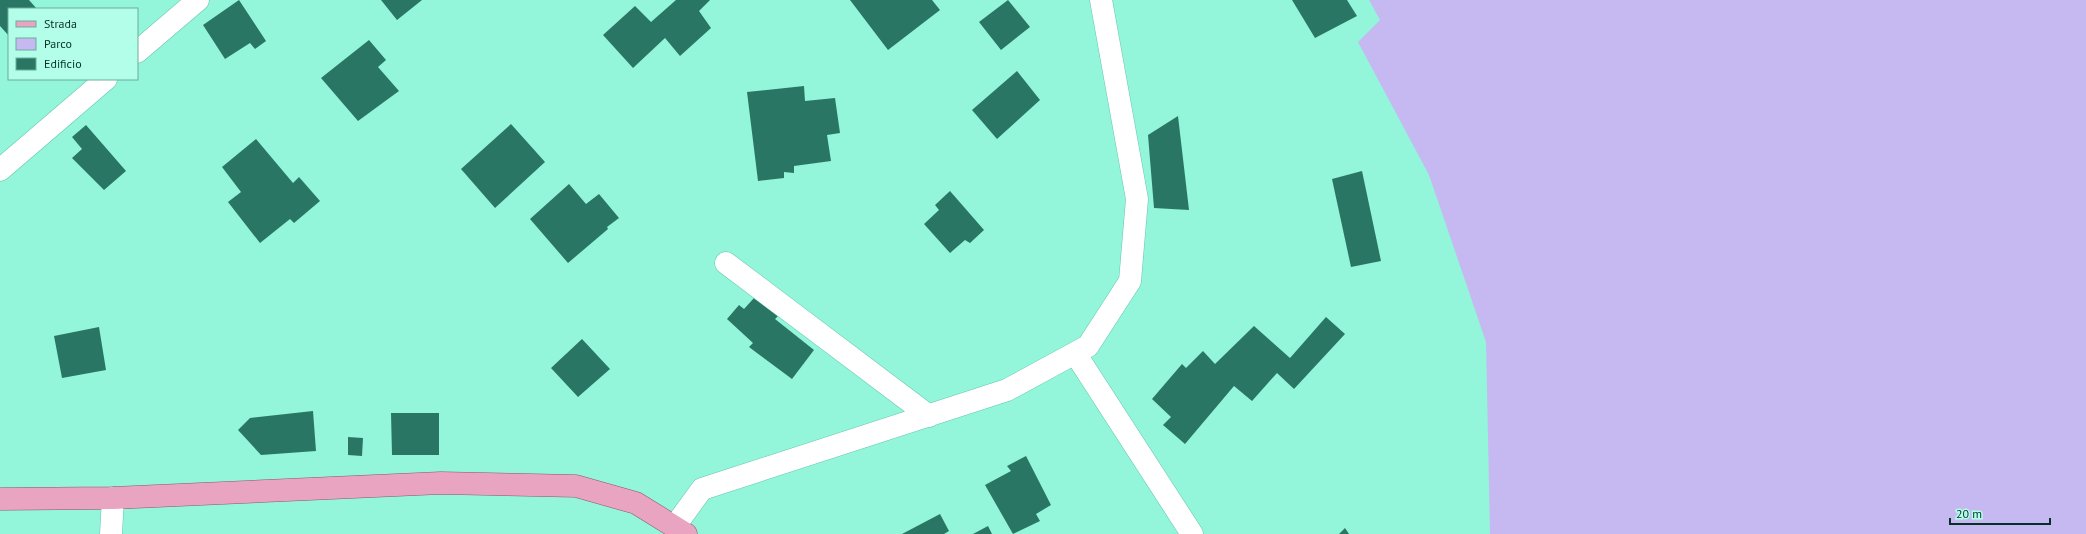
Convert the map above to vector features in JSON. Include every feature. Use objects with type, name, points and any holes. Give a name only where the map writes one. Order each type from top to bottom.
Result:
[{"type":"main road","points":[[0,499],[113,498],[441,483],[576,486],[636,503],[681,530]]},
{"type":"street","points":[[138,51],[198,0]]},
{"type":"street","points":[[681,530],[702,489],[1007,390],[1088,346],[1130,281],[1137,199],[1101,0]]},
{"type":"street","points":[[0,170],[105,80]]},
{"type":"street","points":[[726,263],[929,416]]},
{"type":"street","points":[[1075,353],[1192,534]]},
{"type":"street","points":[[111,534],[113,498]]},
{"type":"green space","points":[[1369,0],[2086,0],[2086,534],[1490,534],[1486,342],[1429,175],[1358,42],[1380,20]]},
{"type":"building","points":[[0,0],[29,0],[36,8],[8,8],[8,35],[0,26]]},
{"type":"building","points":[[239,0],[266,41],[255,49],[250,43],[225,59],[203,25]]},
{"type":"building","points":[[381,0],[422,0],[397,20]]},
{"type":"building","points":[[676,0],[710,0],[699,11],[711,28],[680,56],[665,38],[633,68],[603,35],[635,6],[651,22]]},
{"type":"building","points":[[850,0],[932,0],[940,10],[888,50]]},
{"type":"building","points":[[1008,0],[1030,27],[1001,50],[979,22]]},
{"type":"building","points":[[1292,0],[1347,0],[1357,16],[1315,38]]},
{"type":"building","points":[[369,40],[386,60],[378,67],[399,91],[358,121],[321,78]]},
{"type":"building","points":[[1017,71],[1040,100],[997,139],[972,110]]},
{"type":"building","points":[[804,86],[805,101],[835,98],[840,133],[827,135],[831,161],[794,166],[794,173],[784,172],[784,178],[758,181],[747,92]]},
{"type":"building","points":[[1178,116],[1189,210],[1154,208],[1148,135]]},
{"type":"building","points":[[511,124],[545,162],[495,208],[461,169]]},
{"type":"building","points":[[86,125],[126,171],[104,190],[72,158],[82,149],[72,137]]},
{"type":"building","points":[[256,139],[293,183],[299,177],[320,201],[294,223],[290,219],[260,243],[228,202],[241,192],[222,167]]},
{"type":"building","points":[[1362,171],[1381,261],[1351,267],[1332,179]]},
{"type":"building","points":[[569,184],[586,204],[599,194],[619,218],[568,263],[530,219]]},
{"type":"building","points":[[950,191],[984,230],[970,243],[965,240],[950,253],[924,224],[939,210],[935,205]]},
{"type":"building","points":[[754,298],[778,316],[775,319],[814,350],[792,379],[749,347],[753,343],[727,319],[739,305],[744,309]]},
{"type":"building","points":[[1326,317],[1345,334],[1294,389],[1277,373],[1252,401],[1234,386],[1185,444],[1163,425],[1171,417],[1152,399],[1182,364],[1186,368],[1203,351],[1215,364],[1254,326],[1290,358]]},
{"type":"building","points":[[99,327],[106,370],[62,378],[54,336]]},
{"type":"building","points":[[582,339],[610,369],[578,397],[551,368]]},
{"type":"building","points":[[313,411],[316,451],[261,455],[238,430],[250,418]]},
{"type":"building","points":[[391,413],[439,413],[439,455],[392,455]]},
{"type":"building","points":[[348,437],[363,438],[362,456],[348,455]]},
{"type":"building","points":[[1026,456],[1051,505],[1036,514],[1040,521],[1013,534],[985,485],[1011,471],[1007,466]]},
{"type":"building","points":[[940,514],[949,531],[944,534],[902,534]]},
{"type":"building","points":[[988,526],[992,534],[973,534]]},
{"type":"building","points":[[1345,528],[1349,534],[1339,534]]}]
